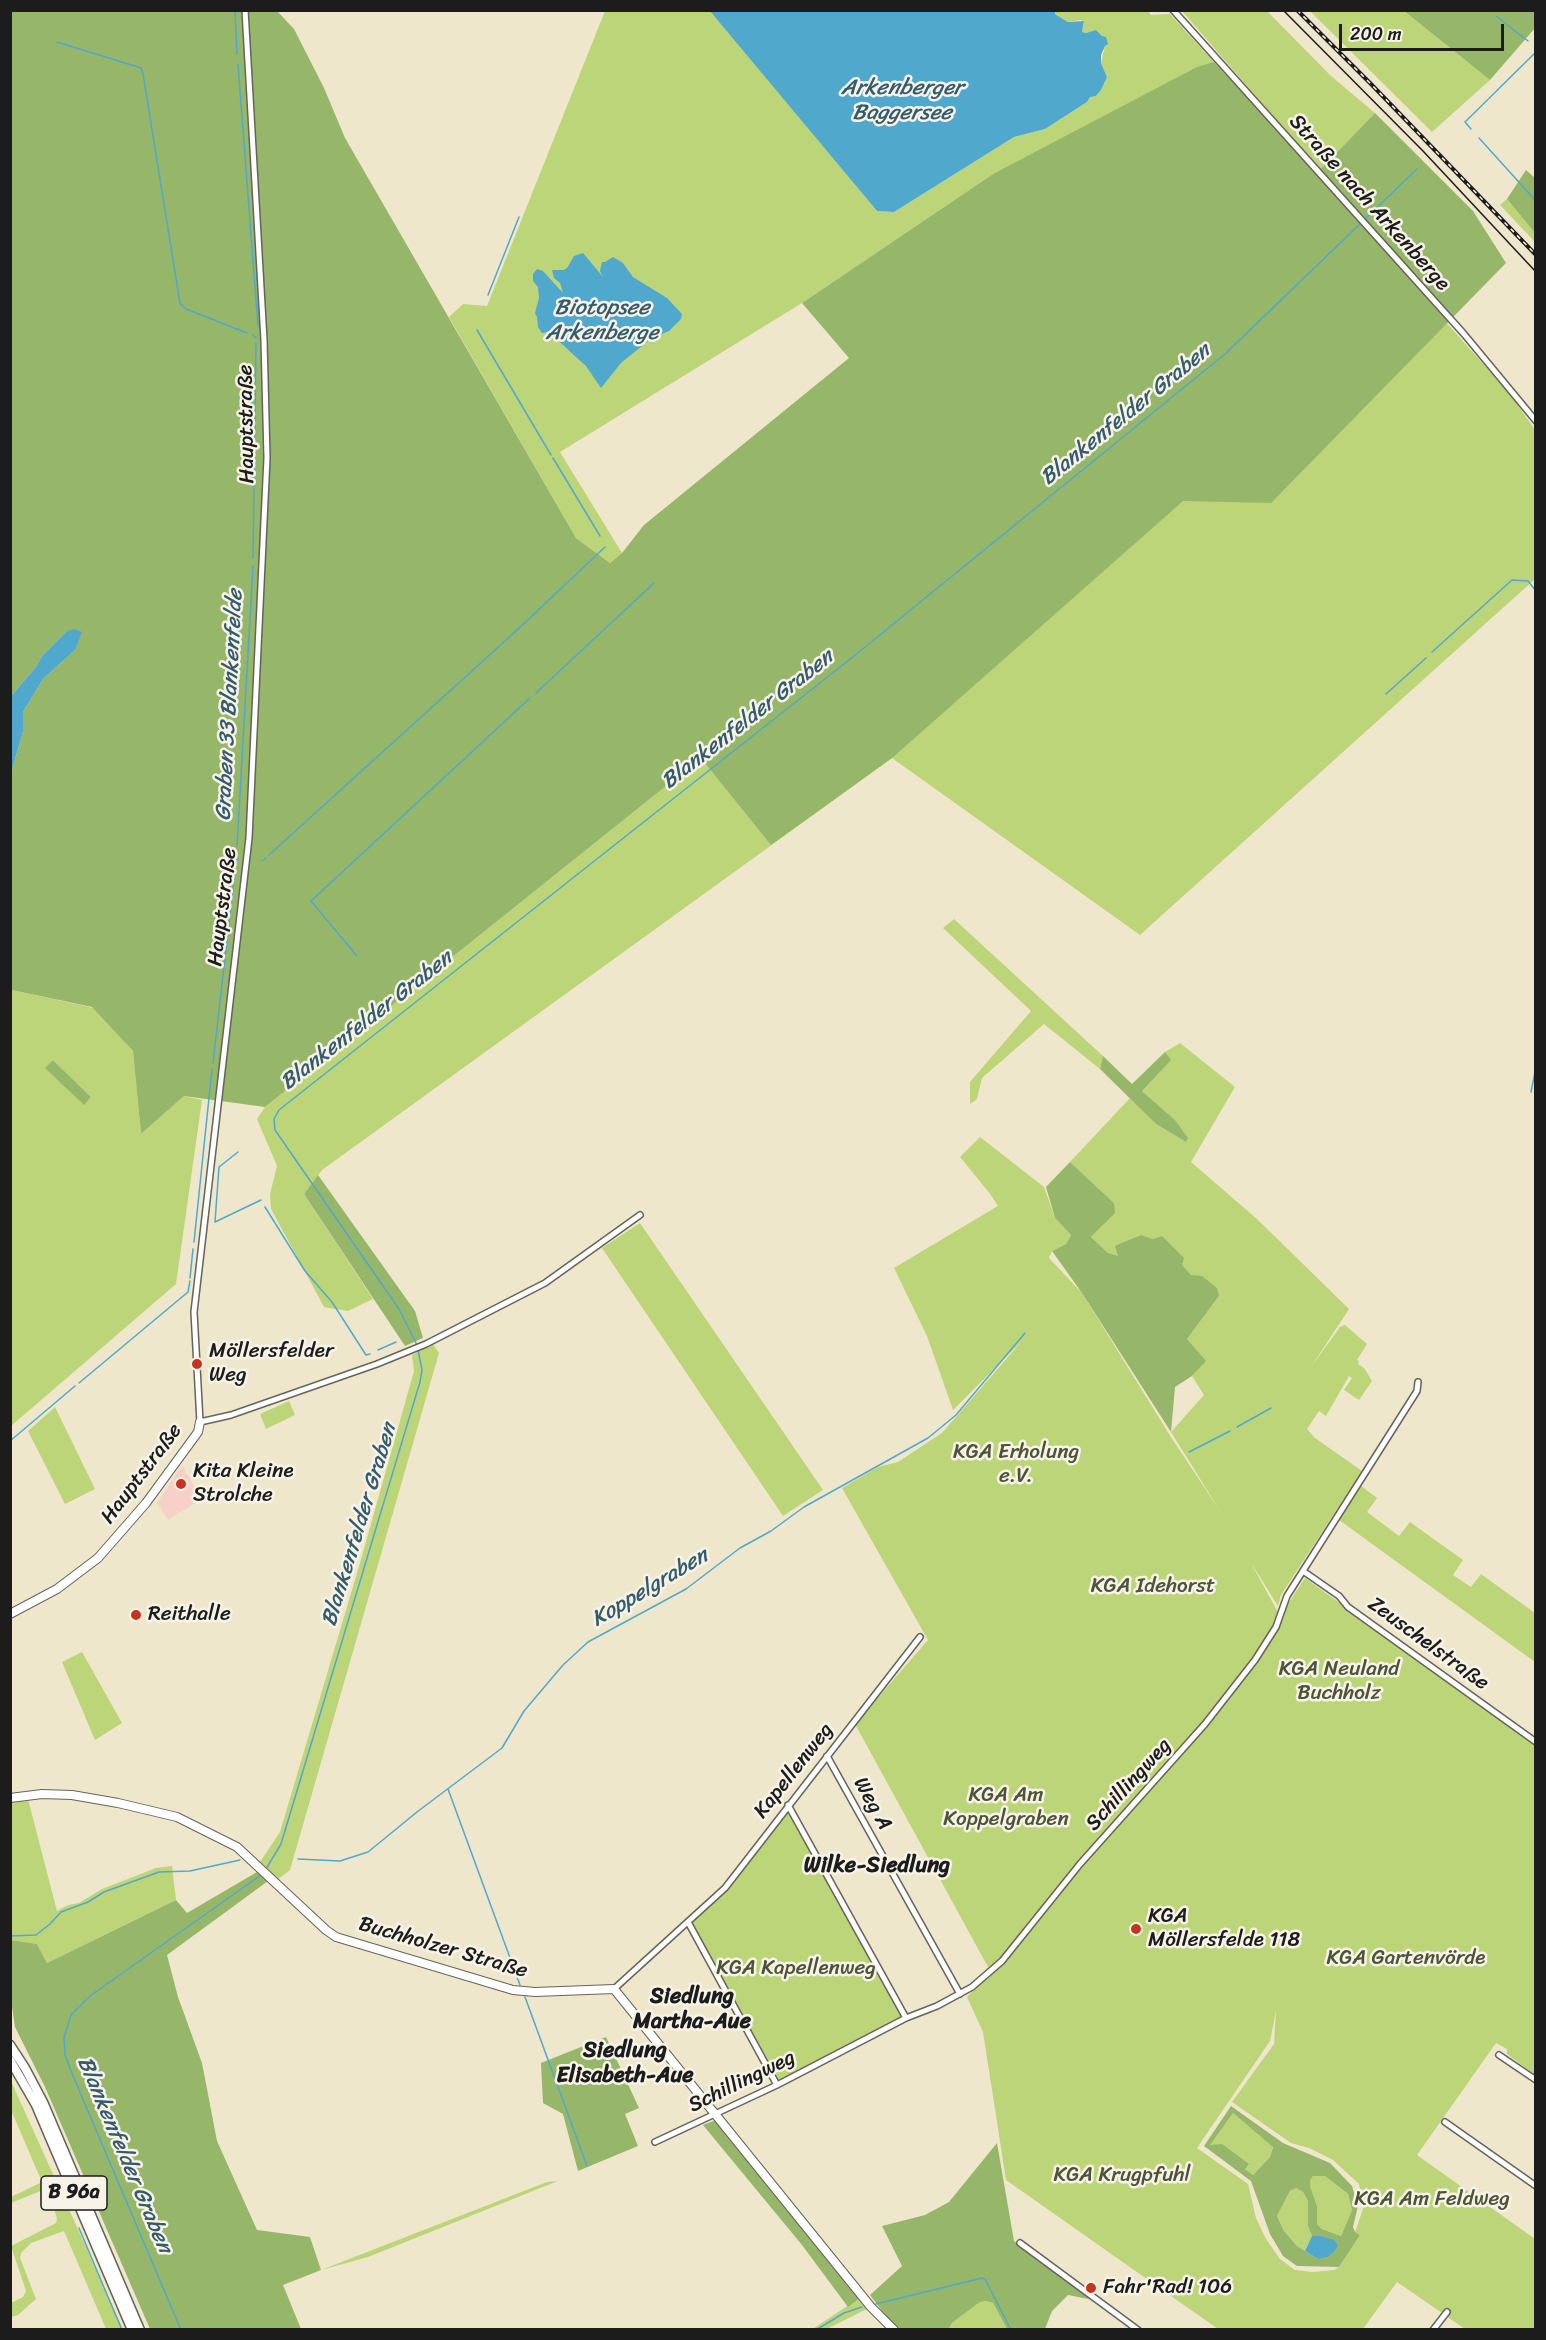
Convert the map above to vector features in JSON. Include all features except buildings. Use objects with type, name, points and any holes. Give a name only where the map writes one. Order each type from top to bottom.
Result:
[{"type":"main road","name":"B 96a","points":[[10,2045],[43,2102],[140,2330]]},
{"type":"main road","name":"B 96a","points":[[10,2060],[36,2106],[132,2330]]},
{"type":"street","name":"Hauptstraße","points":[[10,1614],[57,1589],[98,1558],[146,1503],[198,1431],[200,1422],[194,1312],[249,838],[267,458],[264,340],[245,10]]},
{"type":"street","name":"Straße nach Arkenberge","points":[[1173,10],[1490,363],[1536,421]]},
{"type":"street","points":[[200,1422],[231,1415],[426,1344],[546,1283],[640,1215]]},
{"type":"street","name":"Schillingweg","points":[[655,2142],[777,2085],[906,2018],[937,2006],[972,1987],[1002,1961],[1080,1864],[1178,1756],[1229,1694],[1276,1627],[1287,1596],[1417,1391],[1418,1382]]},
{"type":"street","name":"Zeuschelstraße","points":[[1303,1571],[1339,1596],[1348,1607],[1536,1742]]},
{"type":"street","name":"Kapellenweg","points":[[614,1989],[725,1888],[920,1637]]},
{"type":"street","name":"Weg A","points":[[826,1756],[960,1994]]},
{"type":"street","name":"Buchholzer Straße","points":[[10,1798],[42,1794],[72,1796],[118,1803],[177,1817],[237,1847],[326,1930],[336,1936],[513,1990],[535,1992],[614,1989]]},
{"type":"street","points":[[788,1805],[906,2018]]},
{"type":"street","points":[[688,1922],[777,2085]]},
{"type":"street","points":[[614,1989],[871,2307],[894,2330]]},
{"type":"street","points":[[1499,2055],[1536,2080]]},
{"type":"street","points":[[1445,2122],[1536,2186]]},
{"type":"street","points":[[1020,2243],[1138,2330]]},
{"type":"street","points":[[1432,2330],[1447,2312]]},
{"type":"shaded area","name":"Kita Kleine Strolche","points":[[182,1466],[202,1499],[168,1520],[157,1503]]},
{"type":"green space","points":[[1147,10],[1151,15],[1170,14],[1214,62],[993,174],[802,303],[560,452],[622,553],[610,563],[576,538],[449,317],[463,304],[487,306],[605,11],[711,11],[877,211],[894,212],[1014,137],[1045,129],[1087,102],[1090,97],[1096,96],[1101,90],[1107,77],[1101,63],[1105,46],[1102,36],[1096,30],[1082,32],[1084,21],[1068,22],[1054,13],[1055,11]]},
{"type":"green space","points":[[11,11],[277,11],[294,29],[324,88],[345,138],[576,538],[610,563],[622,553],[644,525],[849,358],[802,303],[993,174],[1197,67],[1214,62],[1317,173],[1375,113],[1473,211],[1506,263],[1271,503],[1183,501],[892,758],[771,845],[701,758],[265,1107],[184,1096],[141,1134],[133,1051],[92,1007],[12,990],[11,993],[11,773],[23,732],[23,712],[43,679],[75,650],[67,631],[42,656],[36,667],[11,696]]},
{"type":"green space","points":[[1182,11],[1267,11],[1331,76],[1375,113],[1320,170]]},
{"type":"green space","points":[[1310,11],[1404,11],[1490,80],[1432,132]]},
{"type":"green space","points":[[1404,11],[1535,11],[1535,28],[1490,80]]},
{"type":"green space","points":[[1526,170],[1535,178],[1535,233],[1507,199]]},
{"type":"green space","points":[[1507,199],[1535,233],[1535,242],[1500,205]]},
{"type":"green space","points":[[1436,311],[1510,394],[1535,430],[1535,579],[1140,935],[892,758],[322,1170],[304,1194],[373,1299],[348,1311],[324,1307],[271,1209],[270,1194],[277,1166],[257,1119],[265,1107],[701,758],[714,774]]},
{"type":"green space","points":[[954,919],[1103,1056],[1100,1069],[1044,1024],[982,1078],[977,1099],[970,1104],[970,1082],[1031,1011],[943,928]]},
{"type":"green space","points":[[12,990],[94,1008],[133,1051],[141,1134],[184,1096],[202,1100],[176,1284],[11,1426]],"holes":[[[53,1060],[91,1097],[84,1104],[46,1068]]]},
{"type":"green space","points":[[1180,1043],[1235,1087],[1191,1162],[1257,1219],[1349,1309],[1311,1367],[1340,1327],[1345,1325],[1367,1344],[1357,1360],[1372,1381],[1359,1400],[1344,1390],[1352,1378],[1349,1376],[1326,1416],[1319,1411],[1307,1429],[1315,1438],[1362,1471],[1281,1595],[1278,1606],[1250,1561],[1280,1616],[1305,1578],[1535,1744],[1535,2075],[1507,2054],[1507,2049],[1496,2043],[1417,2155],[1535,2239],[1535,2329],[1465,2329],[1397,2282],[1363,2329],[1218,2329],[1006,2180],[983,2032],[967,1997],[1001,1962],[988,1967],[855,1724],[928,1640],[842,1488],[878,1467],[898,1462],[942,1433],[1021,1342],[953,1410],[927,1336],[894,1268],[998,1206],[960,1157],[980,1137],[1044,1187],[1055,1218],[1071,1235],[1066,1244],[1052,1251],[1049,1258],[1082,1293],[1169,1434],[1220,1511],[1171,1432],[1204,1395],[1192,1376],[1205,1361],[1187,1339],[1219,1296],[1191,1275],[1153,1239],[1140,1235],[1130,1241],[1118,1257],[1108,1253],[1091,1237],[1103,1225],[1114,1203],[1070,1162],[1130,1098],[1156,1124],[1186,1142],[1175,1120],[1142,1091],[1170,1060],[1165,1052]],"holes":[[[1276,2011],[1274,2044],[1232,2102],[1291,2143],[1309,2148],[1333,2160],[1359,2184],[1363,2209],[1355,2232],[1360,2235],[1339,2267],[1334,2270],[1312,2272],[1295,2270],[1280,2259],[1266,2239],[1256,2218],[1248,2184],[1197,2148],[1270,2041]]]},
{"type":"green space","points":[[1165,1052],[1171,1060],[1142,1091],[1175,1120],[1188,1138],[1186,1142],[1156,1124],[1100,1069],[1103,1056],[1132,1084]]},
{"type":"green space","points":[[53,1060],[91,1097],[84,1105],[45,1068]]},
{"type":"green space","points":[[1070,1162],[1114,1203],[1115,1213],[1091,1237],[1108,1253],[1118,1256],[1115,1246],[1141,1235],[1153,1239],[1162,1236],[1184,1258],[1182,1265],[1191,1275],[1202,1276],[1217,1288],[1219,1296],[1187,1339],[1206,1361],[1192,1376],[1175,1387],[1171,1432],[1082,1293],[1052,1251],[1066,1244],[1071,1235],[1055,1218],[1046,1187]]},
{"type":"green space","points":[[318,1175],[415,1311],[423,1338],[405,1346],[304,1194]]},
{"type":"green space","points":[[640,1223],[823,1490],[783,1516],[602,1248]]},
{"type":"green space","points":[[433,1344],[439,1353],[290,1870],[277,1880],[260,1862],[280,1832],[414,1371],[412,1355]]},
{"type":"green space","points":[[289,1401],[295,1415],[266,1429],[260,1414]]},
{"type":"green space","points":[[55,1407],[95,1489],[65,1504],[28,1431]]},
{"type":"green space","points":[[1360,1485],[1377,1498],[1367,1512],[1399,1536],[1410,1522],[1463,1560],[1453,1575],[1471,1587],[1481,1574],[1535,1613],[1535,1662],[1339,1520]]},
{"type":"green space","points":[[82,1652],[122,1723],[95,1740],[62,1662]]},
{"type":"green space","points":[[28,1799],[57,1911],[68,1905],[79,1903],[102,1889],[156,1868],[172,1866],[176,1900],[47,1963],[37,1944],[11,1940],[11,1801]]},
{"type":"green space","name":"KGA Kapellenweg","points":[[788,1811],[902,2017],[779,2080],[691,1921],[732,1884]]},
{"type":"green space","points":[[257,1872],[268,1881],[167,1955],[178,1997],[202,2063],[217,2141],[257,2230],[310,2237],[321,2270],[283,2285],[301,2329],[150,2329],[45,2087],[15,2027],[11,1999],[11,1940],[37,1944],[47,1963],[176,1900],[187,1913]]},
{"type":"green space","points":[[606,2037],[639,2108],[625,2114],[638,2146],[578,2171],[563,2114],[543,2103],[541,2063]]},
{"type":"green space","points":[[10,2081],[123,2329],[106,2329],[64,2231],[31,2243],[21,2253],[20,2258],[36,2299],[18,2315],[11,2317],[11,2303],[23,2297],[26,2291],[11,2246],[56,2223],[57,2219],[48,2188],[11,2203],[11,2197],[42,2182],[11,2110]]},
{"type":"green space","points":[[1231,2106],[1283,2143],[1330,2163],[1352,2186],[1358,2206],[1353,2227],[1360,2235],[1339,2267],[1297,2266],[1283,2256],[1270,2234],[1251,2181],[1204,2146]],"holes":[[[1233,2113],[1273,2147],[1270,2157],[1253,2175],[1245,2169],[1249,2164],[1222,2144],[1210,2145]],[[1313,2176],[1325,2176],[1348,2194],[1352,2210],[1341,2236],[1322,2229],[1317,2224],[1317,2206],[1310,2181]],[[1296,2188],[1303,2192],[1308,2201],[1308,2226],[1312,2236],[1320,2236],[1318,2259],[1297,2246],[1284,2231],[1277,2216],[1290,2191]]]},
{"type":"green space","points":[[1233,2113],[1273,2146],[1270,2157],[1253,2175],[1244,2168],[1249,2165],[1209,2145]]},
{"type":"green space","points":[[716,2120],[861,2297],[848,2307],[802,2245],[703,2125]]},
{"type":"green space","points":[[997,2143],[1014,2241],[1093,2300],[1068,2295],[1052,2311],[1045,2329],[1007,2329],[993,2303],[986,2301],[980,2302],[952,2323],[949,2329],[900,2330],[889,2320],[870,2295],[902,2266],[882,2226],[925,2215],[949,2202]]},
{"type":"green space","points":[[1313,2176],[1325,2176],[1348,2194],[1352,2210],[1341,2236],[1322,2229],[1317,2224],[1317,2206],[1310,2187]]},
{"type":"green space","points":[[558,2181],[368,2257],[321,2270],[547,2182]]},
{"type":"green space","points":[[1296,2188],[1303,2192],[1308,2201],[1308,2226],[1312,2236],[1305,2251],[1297,2246],[1284,2231],[1277,2216],[1290,2191]]},
{"type":"green space","points":[[861,2297],[869,2308],[827,2329],[811,2330]]},
{"type":"green space","points":[[980,2302],[993,2303],[1007,2329],[949,2330],[952,2323]]},
{"type":"water","name":"Arkenberger Baggersee","points":[[710,11],[1055,11],[1055,14],[1068,22],[1084,21],[1082,32],[1096,30],[1106,37],[1108,44],[1101,55],[1101,63],[1107,77],[1096,96],[1090,97],[1087,102],[1045,129],[1014,137],[894,212],[877,211]]},
{"type":"water","name":"Biotopsee Arkenberge","points":[[583,253],[603,277],[600,271],[602,262],[613,257],[623,263],[633,277],[667,298],[682,314],[681,319],[669,331],[652,338],[621,363],[601,388],[586,366],[549,332],[542,333],[535,313],[539,298],[533,274],[537,269],[543,271],[563,293],[552,270],[564,270],[574,256]]},
{"type":"water","points":[[74,629],[82,632],[75,650],[43,679],[23,712],[23,732],[11,773],[11,696],[36,667],[42,656],[67,631]]},
{"type":"water","points":[[1312,2236],[1334,2240],[1338,2245],[1327,2257],[1318,2259],[1305,2251]]},
{"type":"waterway","points":[[235,10],[237,54]]},
{"type":"waterway","points":[[1496,16],[1528,41]]},
{"type":"waterway","name":"Graben 33 Blankenfelde","points":[[57,42],[141,68],[180,303],[186,309],[247,333]]},
{"type":"waterway","name":"Blankenfelder Graben","points":[[1471,129],[1465,122],[1536,52]]},
{"type":"waterway","points":[[238,64],[258,326]]},
{"type":"waterway","points":[[1479,138],[1536,201]]},
{"type":"waterway","name":"Blankenfelder Graben","points":[[417,1345],[399,1309],[275,1130],[274,1119],[279,1110],[854,656],[1225,354],[1417,169]]},
{"type":"waterway","points":[[488,295],[519,217]]},
{"type":"waterway","points":[[477,330],[551,455]]},
{"type":"waterway","name":"Graben 33 Blankenfelde","points":[[253,335],[256,338]]},
{"type":"waterway","name":"Graben 33 Blankenfelde","points":[[253,558],[256,343]]},
{"type":"waterway","points":[[553,458],[600,536]]},
{"type":"waterway","points":[[269,855],[605,547]]},
{"type":"waterway","name":"Graben 33 Blankenfelde","points":[[237,846],[253,566]]},
{"type":"waterway","points":[[1432,652],[1512,580],[1528,581],[1536,591]]},
{"type":"waterway","points":[[536,693],[654,583]]},
{"type":"waterway","points":[[1386,694],[1426,658]]},
{"type":"waterway","points":[[357,956],[311,901],[530,698]]},
{"type":"waterway","name":"Graben 33 Blankenfelde","points":[[213,1063],[237,853]]},
{"type":"waterway","points":[[262,861],[266,858]]},
{"type":"waterway","points":[[1531,1092],[1536,1067]]},
{"type":"waterway","name":"Graben 33 Blankenfelde","points":[[194,1242],[212,1069]]},
{"type":"waterway","points":[[238,1152],[219,1167],[215,1222],[261,1200]]},
{"type":"waterway","points":[[265,1207],[305,1271],[332,1302],[366,1355],[370,1354]]},
{"type":"waterway","name":"Graben 33 Blankenfelde","points":[[190,1278],[193,1249]]},
{"type":"waterway","name":"Graben 33 Blankenfelde","points":[[79,1383],[188,1292],[190,1281]]},
{"type":"waterway","name":"Koppelgraben","points":[[298,1859],[340,1861],[368,1852],[502,1748],[524,1711],[563,1665],[588,1642],[686,1589],[740,1548],[771,1531],[804,1507],[928,1438],[956,1415],[1025,1333]]},
{"type":"waterway","points":[[378,1350],[396,1342]]},
{"type":"waterway","name":"Blankenfelder Graben","points":[[266,1869],[281,1844],[420,1382],[422,1370],[418,1350]]},
{"type":"waterway","name":"Graben 33 Blankenfelde","points":[[10,1441],[75,1386]]},
{"type":"waterway","points":[[1237,1427],[1271,1408]]},
{"type":"waterway","points":[[1189,1452],[1230,1431]]},
{"type":"waterway","points":[[448,1789],[520,1985]]},
{"type":"waterway","points":[[10,1936],[36,1935],[61,1912],[88,1902],[104,1892],[159,1872],[190,1871],[240,1860]]},
{"type":"waterway","name":"Blankenfelder Graben","points":[[181,2330],[71,2071],[65,2055],[64,2038],[71,2015],[90,1996],[261,1875]]},
{"type":"waterway","points":[[525,1997],[587,2166]]},
{"type":"waterway","points":[[79,2228],[122,2330]]},
{"type":"waterway","points":[[876,2304],[982,2278],[985,2279],[1011,2330]]},
{"type":"waterway","points":[[816,2330],[844,2313],[862,2307]]},
{"type":"tram line","points":[[1283,10],[1423,151],[1536,272]]},
{"type":"railway","points":[[1297,10],[1536,255]]},
{"type":"place","name":"Möllersfelder Weg","points":[[197,1364]]},
{"type":"place","name":"Kita Kleine Strolche","points":[[181,1484]]},
{"type":"place","name":"Reithalle","points":[[136,1615]]},
{"type":"place","name":"KGA Möllersfelde 118","points":[[1136,1929]]},
{"type":"place","name":"Fahr'Rad! 106","points":[[1091,2288]]},
{"type":"district","name":"Wilke-Siedlung","points":[[877,1866]]},
{"type":"district","name":"Siedlung Martha-Aue","points":[[692,2010]]},
{"type":"district","name":"Siedlung Elisabeth-Aue","points":[[625,2064]]},
{"type":"park label","name":"KGA Erholung e.V.","points":[[1016,1465]]},
{"type":"park label","name":"KGA Idehorst","points":[[1153,1587]]},
{"type":"park label","name":"KGA Neuland Buchholz","points":[[1339,1682]]},
{"type":"park label","name":"KGA Am Koppelgraben","points":[[1006,1808]]},
{"type":"park label","name":"KGA Gartenvörde","points":[[1406,1959]]},
{"type":"park label","name":"KGA Krugpfuhl","points":[[1122,2176]]},
{"type":"park label","name":"KGA Am Feldweg","points":[[1432,2200]]}]
